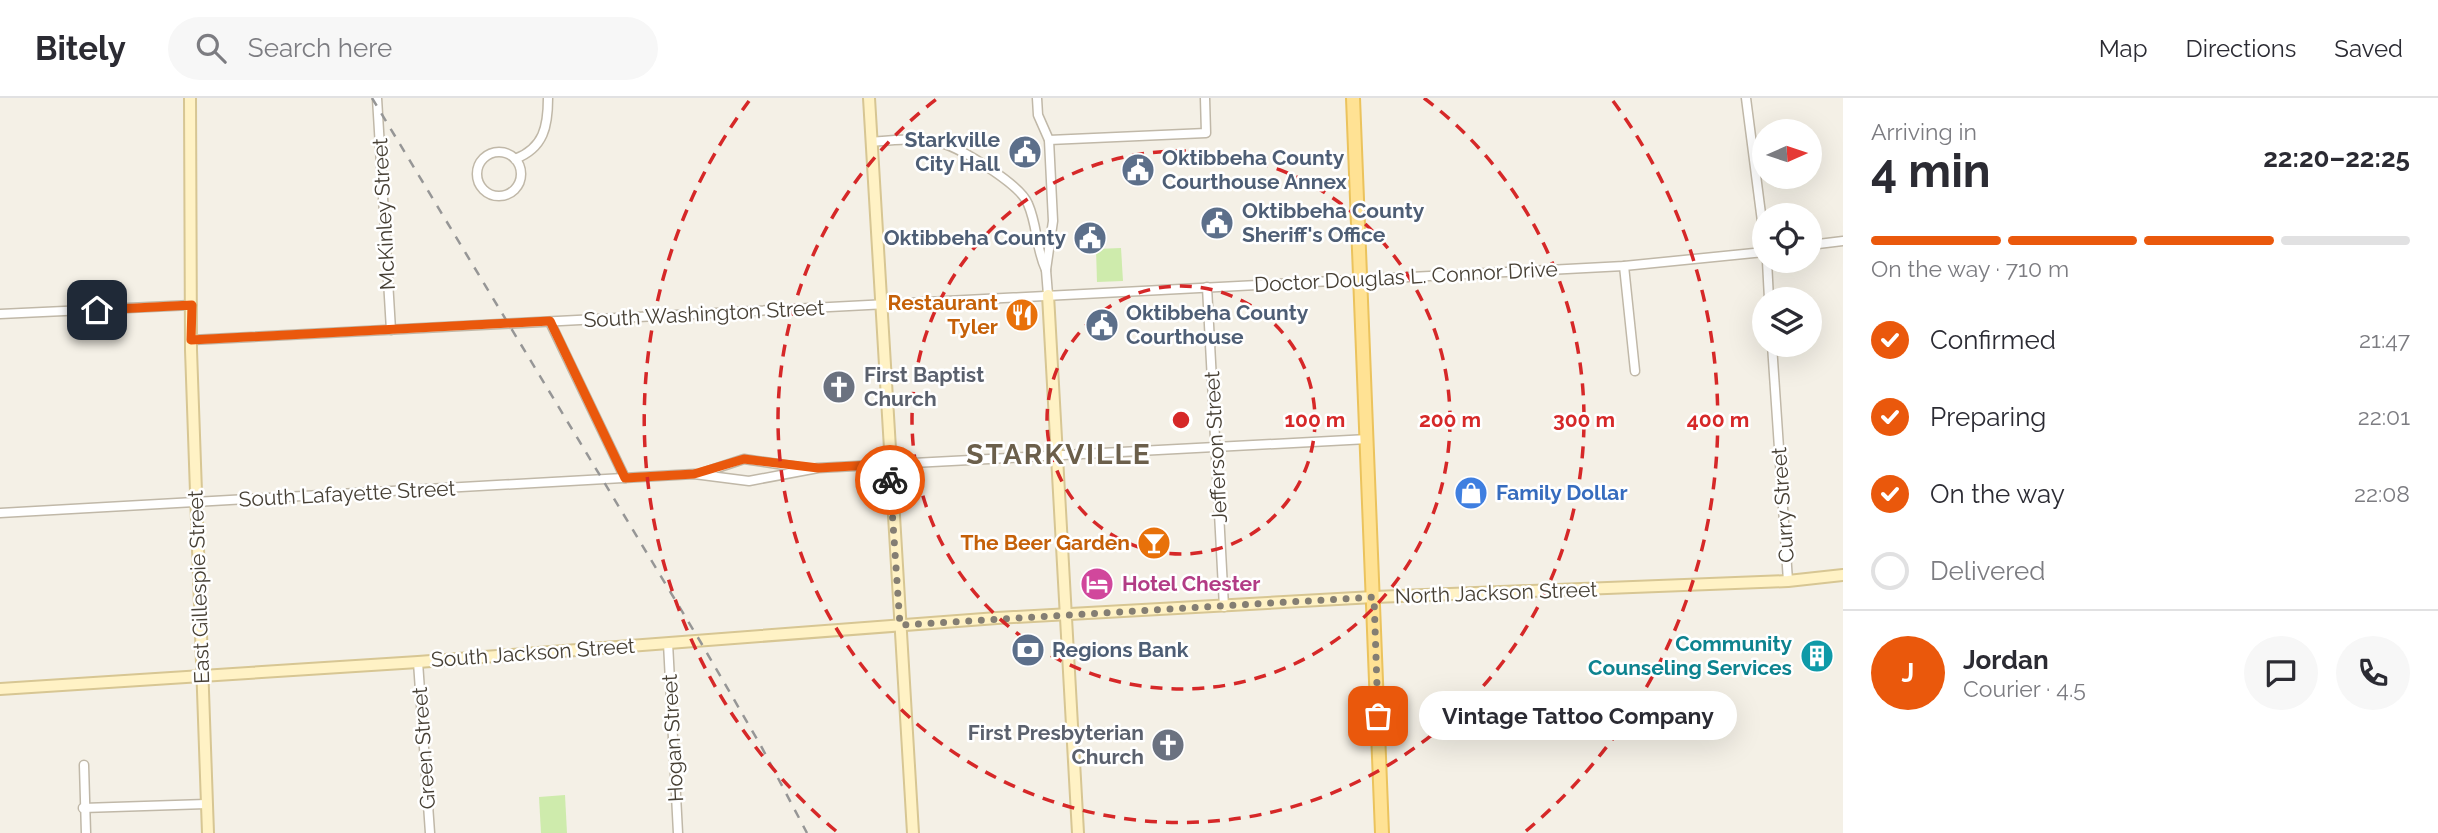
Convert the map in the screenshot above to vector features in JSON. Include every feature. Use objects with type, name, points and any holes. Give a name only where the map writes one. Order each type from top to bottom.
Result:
[{"type":"main road","points":[[1353,98],[1382,833]]},
{"type":"street","name":"East Gillespie Street","points":[[190,98],[191,340],[208,833]]},
{"type":"street","name":"McKinley Street","points":[[377,98],[391,330]]},
{"type":"street","points":[[515,159],[520,179],[512,191],[499,196],[485,191],[476,172],[482,159],[502,152],[515,159],[526,155],[539,143],[548,120],[548,98]]},
{"type":"street","points":[[869,98],[881,306],[886,464],[900,625],[913,833]]},
{"type":"street","points":[[1037,98],[1038,115],[1049,141],[1051,237],[1046,270],[1078,833]]},
{"type":"street","points":[[1049,141],[1206,132],[1205,98]]},
{"type":"street","points":[[1745,98],[1759,203]]},
{"type":"street","points":[[871,142],[923,141],[955,148],[1022,193],[1028,201],[1037,237],[1036,250],[1046,270]]},
{"type":"street","points":[[1037,237],[1051,237]]},
{"type":"street","points":[[1822,243],[1843,241]]},
{"type":"street","name":"Doctor Douglas L. Connor Drive","points":[[1048,295],[1624,266],[1752,253]]},
{"type":"street","points":[[1624,266],[1635,371]]},
{"type":"street","name":"Jefferson Street","points":[[1207,287],[1224,607]]},
{"type":"street","name":"South Washington Street","points":[[191,340],[881,306],[1048,295]]},
{"type":"street","points":[[0,314],[192,305]]},
{"type":"street","points":[[550,321],[625,478]]},
{"type":"street","name":"Curry Street","points":[[1773,357],[1788,581]]},
{"type":"street","name":"South Lafayette Street","points":[[0,513],[694,474],[749,481],[818,468],[1368,439]]},
{"type":"street","name":"South Lafayette Street","points":[[694,474],[726,467],[744,459],[779,466],[818,468]]},
{"type":"street","points":[[768,462],[772,471],[768,476]]},
{"type":"street","points":[[726,467],[727,477]]},
{"type":"street","name":"North Jackson Street","points":[[1066,615],[1374,597],[1788,581],[1843,575]]},
{"type":"street","name":"South Jackson Street","points":[[0,689],[1066,615]]},
{"type":"street","name":"Hogan Street","points":[[668,643],[678,833]]},
{"type":"street","name":"Green Street","points":[[418,662],[430,833]]},
{"type":"street","points":[[84,765],[83,808],[86,833]]},
{"type":"street","points":[[83,808],[206,804]]},
{"type":"green space","points":[[1121,248],[1123,281],[1097,282],[1096,249]]},
{"type":"green space","points":[[565,795],[567,833],[541,833],[539,797]]},
{"type":"railway","points":[[372,98],[700,641],[761,746],[807,833]]},
{"type":"way so far","points":[[890,480],[900,625],[1374,597],[1378,716]]},
{"type":"place","name":"Starkville City Hall","points":[[1025,152]]},
{"type":"place","name":"Oktibbeha County Courthouse Annex","points":[[1138,170]]},
{"type":"place","name":"Oktibbeha County Sheriff's Office","points":[[1217,223]]},
{"type":"place","name":"Oktibbeha County","points":[[1090,238]]},
{"type":"place","name":"Restaurant Tyler","points":[[1022,315]]},
{"type":"place","name":"Oktibbeha County Courthouse","points":[[1102,325]]},
{"type":"place","name":"First Baptist Church","points":[[839,387]]},
{"type":"place","name":"Family Dollar","points":[[1471,493]]},
{"type":"place","name":"The Beer Garden","points":[[1154,543]]},
{"type":"place","name":"Hotel Chester","points":[[1097,584]]},
{"type":"place","name":"Regions Bank","points":[[1028,650]]},
{"type":"place","name":"Community Counseling Services","points":[[1817,656]]},
{"type":"place","name":"Vintage Tattoo Company","points":[[1378,716]]},
{"type":"place","name":"First Presbyterian Church","points":[[1168,745]]},
{"type":"district","name":"STARKVILLE","points":[[1059,454]]},
{"type":"route","points":[[97,310],[192,305],[191,340],[550,321],[625,478],[694,474],[744,459],[758,459],[779,466],[818,468],[889,464],[890,480]]}]
